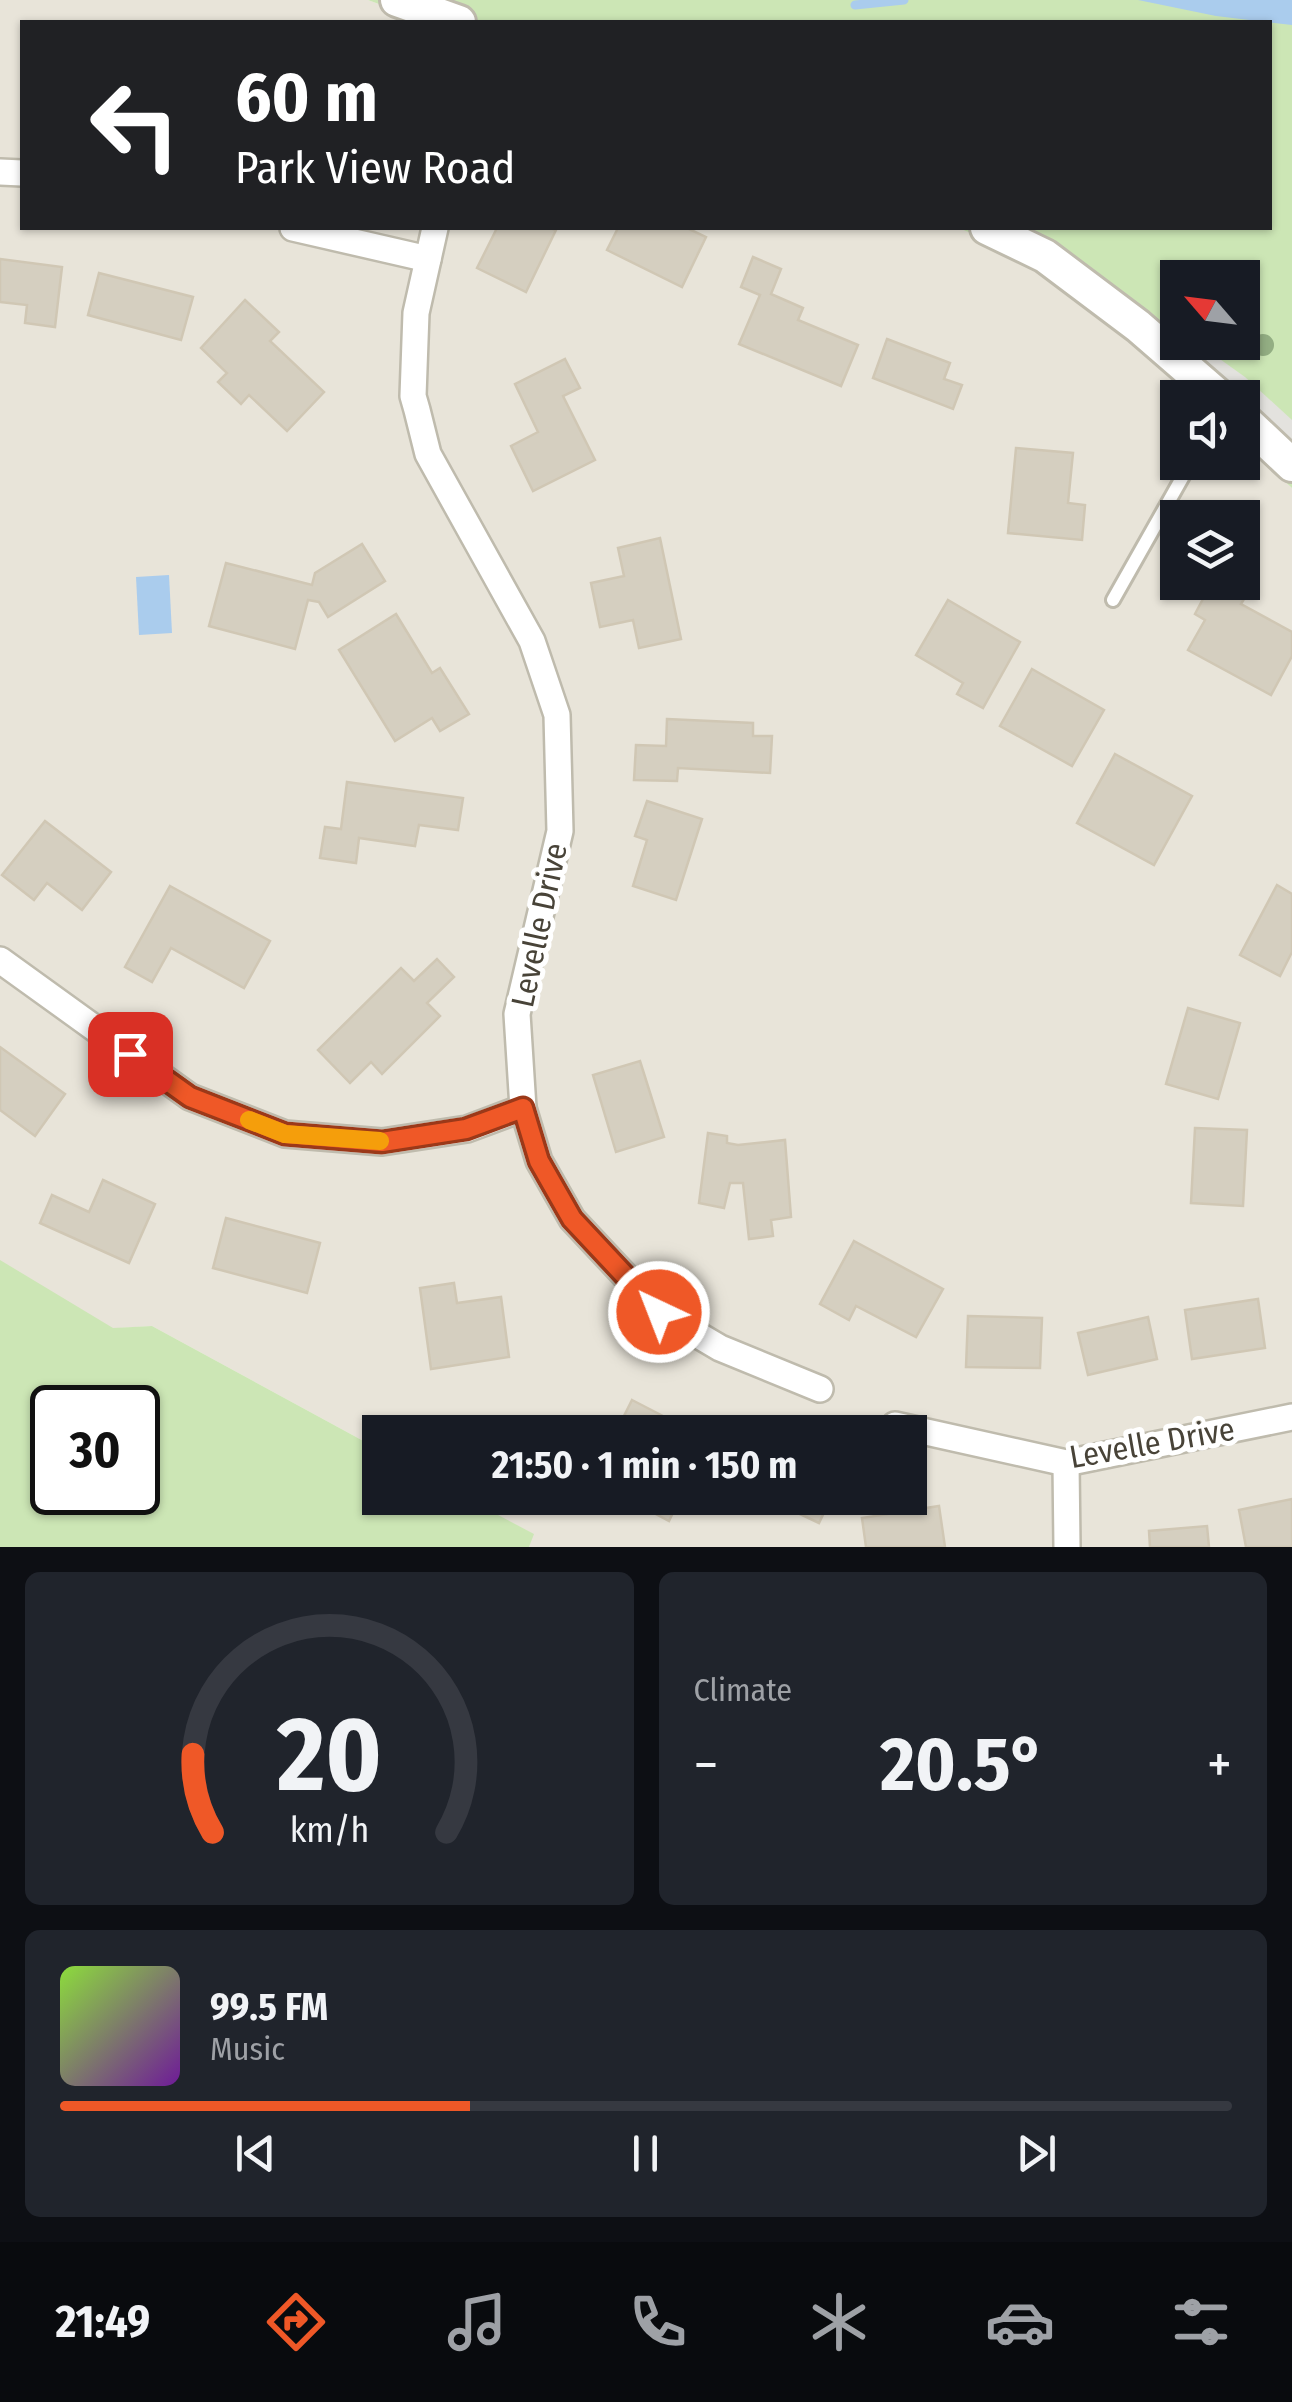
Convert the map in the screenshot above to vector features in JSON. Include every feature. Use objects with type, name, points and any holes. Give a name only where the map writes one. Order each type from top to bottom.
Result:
[{"type":"street","points":[[397,0],[453,20]]},
{"type":"street","points":[[302,230],[428,259]]},
{"type":"street","name":"Levelle Drive","points":[[435,230],[416,313],[413,396],[428,454],[532,641],[557,715],[560,831],[517,1014],[523,1108],[539,1161],[572,1219],[659,1312],[720,1348],[820,1389]]},
{"type":"street","points":[[992,230],[1045,256],[1138,326],[1200,380]]},
{"type":"street","points":[[1260,435],[1292,465]]},
{"type":"street","points":[[0,960],[190,1097],[285,1134],[382,1142],[466,1129],[523,1108]]},
{"type":"street","name":"Levelle Drive","points":[[927,1433],[1066,1463],[1292,1417]]},
{"type":"street","points":[[1066,1463],[1068,1547]]},
{"type":"lane","points":[[1113,600],[1181,480]]},
{"type":"shaded area","points":[[0,0],[368,0],[422,20],[20,20],[20,230],[963,230],[1041,260],[1173,380],[1160,380],[1160,480],[1260,480],[1260,459],[1292,488],[1292,1547],[529,1547],[533,1534],[498,1515],[927,1515],[927,1415],[362,1415],[362,1440],[152,1326],[50,1332],[0,1282]]},
{"type":"shaded area","points":[[1197,360],[1221,360],[1248,380],[1221,380]]},
{"type":"shaded area","points":[[1260,391],[1292,420],[1292,440],[1260,413]]},
{"type":"green space","points":[[368,0],[1292,0],[1292,488],[1260,459],[1260,380],[1173,380],[1041,260],[963,230],[1272,230],[1272,20],[422,20]]},
{"type":"green space","points":[[0,1260],[113,1328],[152,1326],[362,1440],[362,1515],[498,1515],[534,1534],[529,1547],[0,1547]]},
{"type":"water","points":[[1138,0],[1292,0],[1292,25],[1216,16]]},
{"type":"water","points":[[169,575],[172,633],[139,635],[136,577]]},
{"type":"building","points":[[496,230],[556,230],[526,292],[477,268]]},
{"type":"building","points":[[617,230],[691,230],[706,237],[682,287],[607,250]]},
{"type":"building","points":[[753,257],[781,269],[771,294],[803,308],[798,320],[858,345],[841,386],[739,344],[760,295],[741,287]]},
{"type":"building","points":[[0,259],[62,267],[55,327],[25,323],[27,305],[0,302]]},
{"type":"building","points":[[99,273],[193,297],[181,340],[88,315]]},
{"type":"building","points":[[245,300],[279,332],[270,341],[324,392],[287,431],[249,395],[241,404],[218,382],[227,373],[201,348]]},
{"type":"building","points":[[887,339],[950,363],[944,379],[962,385],[953,409],[873,378]]},
{"type":"building","points":[[565,359],[580,388],[563,396],[595,460],[533,491],[511,446],[538,432],[515,384]]},
{"type":"building","points":[[1016,448],[1073,453],[1068,503],[1085,505],[1082,540],[1008,533]]},
{"type":"building","points":[[660,538],[681,639],[639,648],[633,620],[600,627],[591,583],[624,576],[618,548]]},
{"type":"building","points":[[362,544],[385,581],[328,617],[319,602],[308,600],[295,649],[209,626],[226,563],[312,585],[315,573]]},
{"type":"building","points":[[948,600],[1020,642],[983,708],[957,694],[963,683],[916,655]]},
{"type":"building","points":[[1202,600],[1243,600],[1241,604],[1292,632],[1292,656],[1271,695],[1188,650],[1205,620],[1195,614]]},
{"type":"building","points":[[396,614],[432,673],[440,668],[469,714],[440,731],[432,718],[395,741],[339,650]]},
{"type":"building","points":[[1032,669],[1104,710],[1072,766],[1000,726]]},
{"type":"building","points":[[667,719],[753,723],[753,736],[772,736],[770,773],[678,768],[677,781],[634,780],[636,745],[666,746]]},
{"type":"building","points":[[1115,754],[1192,796],[1154,865],[1077,823]]},
{"type":"building","points":[[347,782],[463,798],[458,830],[419,825],[415,846],[359,838],[356,863],[320,858],[325,827],[341,829]]},
{"type":"building","points":[[647,801],[702,819],[676,900],[633,886],[647,840],[635,836]]},
{"type":"building","points":[[45,821],[111,872],[82,910],[47,883],[34,900],[2,875]]},
{"type":"building","points":[[1277,885],[1292,894],[1292,952],[1280,976],[1240,955]]},
{"type":"building","points":[[170,886],[270,941],[244,988],[171,948],[152,982],[125,967]]},
{"type":"building","points":[[437,959],[454,977],[427,1003],[440,1016],[382,1074],[371,1062],[350,1083],[318,1050],[401,968],[414,981]]},
{"type":"building","points":[[1188,1008],[1240,1023],[1218,1099],[1166,1084]]},
{"type":"building","points":[[0,1047],[65,1094],[35,1136],[0,1110]]},
{"type":"building","points":[[640,1061],[664,1137],[616,1152],[593,1075]]},
{"type":"building","points":[[1195,1128],[1247,1130],[1243,1206],[1191,1203]]},
{"type":"building","points":[[708,1133],[727,1136],[727,1143],[738,1145],[785,1140],[791,1217],[771,1220],[773,1236],[749,1239],[743,1183],[730,1183],[724,1208],[699,1203]]},
{"type":"building","points":[[103,1180],[155,1204],[129,1263],[40,1223],[52,1195],[89,1212]]},
{"type":"building","points":[[226,1218],[320,1243],[307,1293],[213,1268]]},
{"type":"building","points":[[854,1241],[943,1289],[916,1337],[856,1306],[849,1320],[820,1304]]},
{"type":"building","points":[[454,1283],[457,1303],[501,1297],[509,1357],[431,1369],[420,1288]]},
{"type":"building","points":[[1258,1299],[1265,1348],[1192,1359],[1185,1310]]},
{"type":"building","points":[[968,1316],[1042,1318],[1040,1368],[966,1367]]},
{"type":"building","points":[[1148,1317],[1157,1359],[1088,1375],[1078,1333]]},
{"type":"building","points":[[632,1400],[661,1415],[624,1415]]},
{"type":"building","points":[[1292,1499],[1292,1547],[1246,1547],[1239,1510]]},
{"type":"building","points":[[939,1506],[945,1547],[866,1547],[862,1518],[927,1515],[927,1508]]},
{"type":"building","points":[[802,1515],[823,1515],[819,1523]]},
{"type":"building","points":[[1207,1526],[1209,1547],[1150,1547],[1149,1531]]},
{"type":"waterway","points":[[855,5],[904,0]]},
{"type":"slow traffic","points":[[249,1120],[285,1134],[380,1141]]},
{"type":"route","points":[[130,1054],[190,1097],[285,1134],[382,1142],[466,1129],[523,1108],[539,1161],[572,1219],[659,1312]]}]
